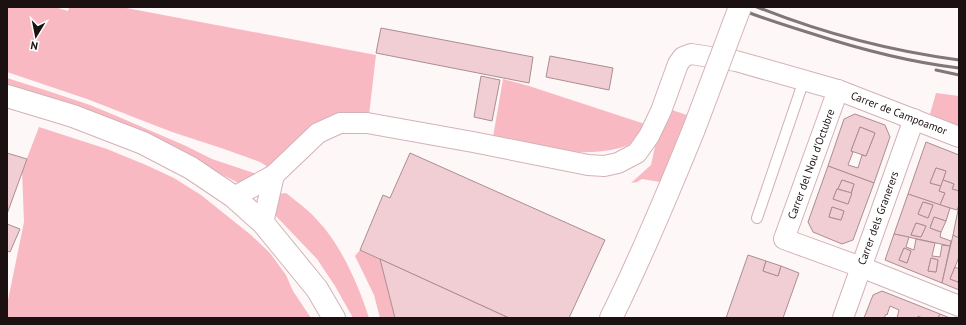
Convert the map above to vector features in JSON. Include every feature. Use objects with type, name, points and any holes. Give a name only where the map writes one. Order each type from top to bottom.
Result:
[{"type":"street","points":[[611,318],[625,291],[660,212],[694,129],[740,7]]},
{"type":"street","name":"Carrer de Campoamor","points":[[234,197],[274,175],[318,133],[340,123],[367,123],[474,142],[588,165],[604,166],[618,163],[637,153],[649,136],[661,111],[678,64],[683,57],[691,54],[736,60],[838,90],[959,137]]},
{"type":"street","name":"Carrer del Nou d'Octubre","points":[[838,90],[784,239],[861,267]]},
{"type":"street","points":[[7,96],[73,116],[143,143],[191,168],[234,197],[263,223],[317,290],[334,318]]},
{"type":"street","name":"Carrer dels Granerers","points":[[843,318],[914,119]]},
{"type":"street","points":[[263,223],[274,175]]},
{"type":"street","points":[[861,267],[959,306]]},
{"type":"lane","points":[[756,218],[804,80]]},
{"type":"shaded area","points":[[7,7],[55,7],[68,11],[69,7],[121,7],[376,55],[369,115],[312,127],[268,167],[260,162],[172,132],[87,99],[7,72]]},
{"type":"shaded area","points":[[7,78],[90,105],[186,146],[212,159],[257,174],[242,185],[206,166],[7,86]]},
{"type":"shaded area","points":[[503,79],[648,125],[633,142],[628,145],[622,148],[597,152],[575,152],[493,137]]},
{"type":"shaded area","points":[[936,93],[959,96],[959,126],[930,114]]},
{"type":"shaded area","points":[[672,110],[687,115],[660,182],[642,179],[631,183],[651,165],[656,142],[671,115]]},
{"type":"shaded area","points":[[39,127],[107,149],[146,165],[174,178],[201,195],[251,235],[270,253],[286,275],[293,291],[311,318],[7,318],[7,305],[24,222],[22,171]]},
{"type":"shaded area","points":[[286,193],[314,217],[342,254],[355,280],[369,318],[353,318],[335,286],[317,259],[275,215],[277,194]]},
{"type":"shaded area","points":[[360,250],[380,259],[395,318],[380,318],[374,295],[355,256]]},
{"type":"building","points":[[381,28],[533,57],[529,83],[376,53]]},
{"type":"building","points":[[550,56],[613,68],[609,90],[546,77]]},
{"type":"building","points":[[481,76],[500,80],[492,121],[474,117]]},
{"type":"building","points":[[855,114],[885,125],[890,137],[874,183],[828,166],[844,119]],"holes":[[[860,127],[875,133],[866,156],[862,155],[858,168],[848,165],[853,152],[851,151]]]},
{"type":"building","points":[[860,127],[875,133],[866,156],[851,151]]},
{"type":"building","points":[[926,142],[959,155],[959,191],[952,189],[954,184],[943,180],[946,171],[936,168],[930,183],[941,186],[939,191],[945,193],[940,205],[908,194]]},
{"type":"building","points":[[7,153],[27,159],[7,214]]},
{"type":"building","points":[[410,153],[605,240],[569,318],[509,318],[360,250],[383,195],[390,198]]},
{"type":"building","points":[[828,166],[874,183],[853,240],[842,244],[813,232],[808,222]],"holes":[[[842,180],[854,184],[848,204],[833,199]],[[832,207],[844,211],[841,220],[829,217]]]},
{"type":"building","points":[[936,168],[946,171],[941,186],[930,183]]},
{"type":"building","points":[[842,180],[854,184],[851,193],[838,189]]},
{"type":"building","points":[[943,180],[954,184],[952,189],[959,191],[959,205],[957,210],[940,205],[945,193],[939,191]]},
{"type":"building","points":[[837,189],[852,193],[848,204],[833,199]]},
{"type":"building","points":[[908,194],[950,208],[946,221],[934,217],[930,228],[941,232],[940,237],[951,241],[950,246],[894,234]],"holes":[[[923,202],[933,205],[928,218],[918,214]],[[916,223],[926,226],[921,237],[911,235]]]},
{"type":"building","points":[[923,202],[933,205],[928,218],[918,214]]},
{"type":"building","points":[[959,205],[959,235],[958,238],[953,235]]},
{"type":"building","points":[[832,207],[844,211],[841,220],[829,217]]},
{"type":"building","points":[[934,217],[946,221],[941,232],[930,228]]},
{"type":"building","points":[[916,223],[926,226],[921,237],[911,235]]},
{"type":"building","points":[[7,224],[20,229],[10,252],[7,251]]},
{"type":"building","points":[[894,234],[909,237],[906,247],[914,250],[916,239],[935,243],[932,256],[940,257],[942,245],[950,246],[942,283],[885,260]],"holes":[[[904,248],[911,251],[907,263],[899,260]],[[931,258],[938,260],[936,272],[928,271]]]},
{"type":"building","points":[[953,235],[959,238],[959,257],[950,279],[958,282],[959,279],[959,290],[942,283]]},
{"type":"building","points":[[904,248],[911,251],[907,263],[899,260]]},
{"type":"building","points":[[748,255],[766,261],[763,271],[778,276],[781,266],[799,273],[783,318],[726,318]]},
{"type":"building","points":[[931,258],[938,260],[936,272],[928,271]]},
{"type":"building","points":[[380,259],[509,318],[395,318]]},
{"type":"building","points":[[766,261],[781,266],[778,276],[763,271]]},
{"type":"building","points":[[955,267],[959,269],[958,282],[950,279]]},
{"type":"building","points":[[882,291],[940,314],[938,318],[922,318],[918,316],[918,318],[897,318],[899,310],[890,306],[887,315],[886,314],[884,318],[864,318],[873,295]]},
{"type":"building","points":[[940,314],[950,318],[938,318]]},
{"type":"railway","points":[[734,7],[781,24],[865,50],[902,59],[959,68]]},
{"type":"railway","points":[[757,7],[806,25],[856,40],[907,52],[959,60]]},
{"type":"railway","points":[[936,70],[959,75]]}]
